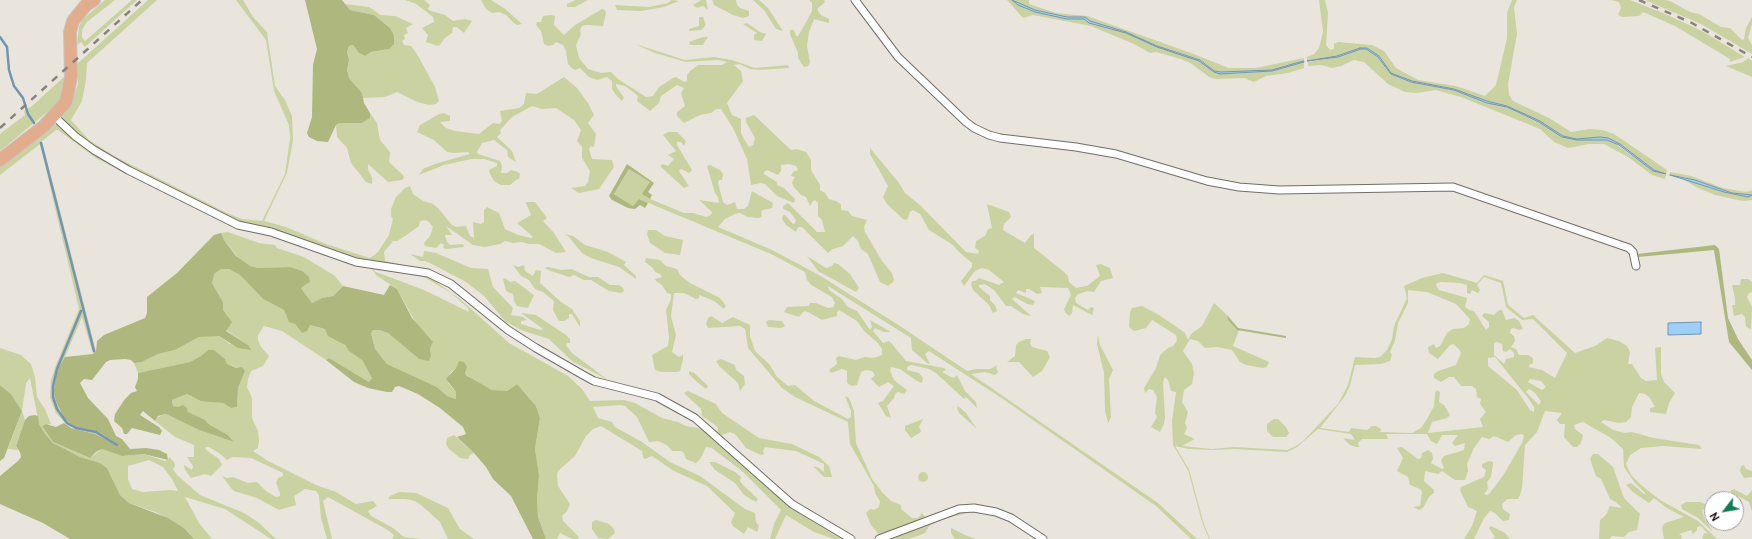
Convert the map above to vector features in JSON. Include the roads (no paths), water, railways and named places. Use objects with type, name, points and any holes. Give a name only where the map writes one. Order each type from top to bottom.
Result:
[{"type":"main road","points":[[0,160],[55,117],[66,102],[70,89],[70,32],[73,20],[94,0]]},
{"type":"street","points":[[855,0],[898,57],[966,122],[977,130],[989,135],[1000,138],[1068,146],[1116,154],[1207,182],[1239,187],[1279,190],[1453,187],[1629,248],[1633,252],[1636,266]]},
{"type":"street","points":[[55,117],[75,136],[94,150],[128,170],[238,225],[271,232],[356,262],[428,273],[445,281],[508,330],[583,375],[594,381],[657,397],[695,418],[792,504],[851,539]]},
{"type":"street","points":[[879,539],[959,509],[974,508],[996,512],[1043,539]]},
{"type":"water","points":[[1012,0],[1035,10],[1067,17],[1085,17],[1090,21],[1126,32],[1157,46],[1200,60],[1214,71],[1272,70],[1304,62],[1272,71],[1220,74],[1214,72],[1199,61],[1157,47],[1126,33],[1089,23],[1084,19],[1067,19],[1035,12],[1018,5]]},
{"type":"water","points":[[1360,48],[1367,48],[1379,56],[1391,73],[1412,81],[1454,89],[1487,101],[1507,106],[1540,121],[1563,136],[1577,139],[1600,137],[1608,138],[1620,144],[1654,170],[1666,174],[1653,171],[1619,145],[1607,140],[1577,140],[1562,137],[1539,122],[1507,107],[1487,103],[1454,90],[1411,82],[1391,74],[1378,57],[1366,49],[1361,49],[1338,57],[1307,61],[1337,56]]},
{"type":"water","points":[[1670,175],[1695,180],[1732,193],[1752,195],[1748,197],[1724,192]]},
{"type":"water","points":[[1701,322],[1701,334],[1668,335],[1668,323]]},
{"type":"waterway","points":[[0,37],[7,47],[9,70],[14,86],[23,98],[28,114],[34,123]]},
{"type":"waterway","points":[[41,143],[94,351]]},
{"type":"waterway","points":[[81,311],[57,369],[53,386],[53,397],[57,409],[67,423],[76,428],[96,432],[117,445]]},
{"type":"railway","points":[[0,128],[142,0]]},
{"type":"railway","points":[[1639,0],[1692,23],[1752,57]]}]
